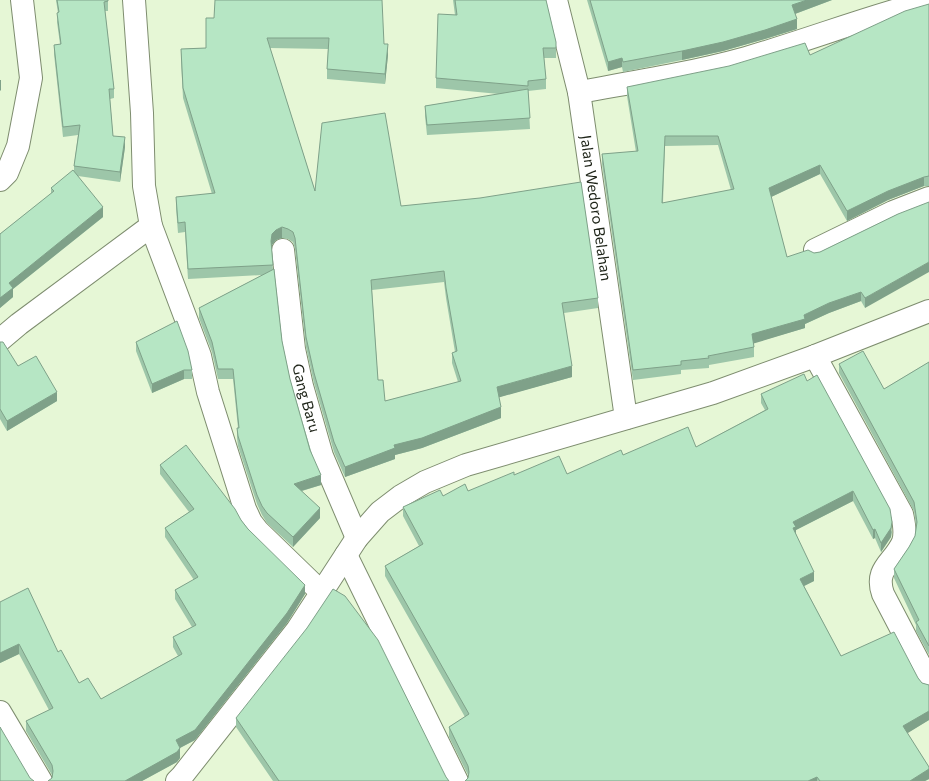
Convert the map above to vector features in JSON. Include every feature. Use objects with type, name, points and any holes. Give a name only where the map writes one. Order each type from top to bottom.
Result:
[{"type":"street","points":[[2,175],[18,146],[31,78],[22,0]]},
{"type":"street","points":[[134,0],[142,113],[144,186],[151,226],[200,356],[208,392],[245,509],[251,522],[258,531],[322,593]]},
{"type":"street","name":"Jalan Wedoro Belahan","points":[[556,0],[579,92],[626,418]]},
{"type":"street","points":[[579,92],[671,76],[744,58],[929,1]]},
{"type":"street","points":[[815,250],[893,212],[929,198]]},
{"type":"street","points":[[0,340],[19,324],[151,226]]},
{"type":"street","name":"Gang Baru","points":[[283,250],[294,349],[302,386],[322,456],[351,546],[457,781]]},
{"type":"street","points":[[177,781],[297,630],[351,546],[380,512],[401,496],[425,482],[466,465],[713,393],[815,356],[929,311]]},
{"type":"street","points":[[815,356],[902,514],[905,530],[903,542],[884,569],[879,584],[929,682]]},
{"type":"street","points":[[0,712],[41,781]]},
{"type":"building","points":[[57,0],[108,0],[104,2],[114,89],[109,89],[113,136],[125,137],[120,172],[74,166],[80,125],[63,127],[54,45],[61,44]]},
{"type":"building","points":[[215,0],[382,0],[384,44],[388,44],[385,74],[327,69],[329,38],[267,38],[315,191],[322,123],[385,113],[401,206],[480,198],[581,182],[598,298],[562,303],[572,366],[497,387],[501,407],[422,438],[394,445],[395,448],[345,467],[334,442],[314,373],[306,337],[295,238],[293,232],[282,227],[272,234],[271,241],[273,265],[188,269],[185,222],[178,223],[176,197],[215,193],[183,88],[181,49],[206,48],[206,18],[214,18]],"holes":[[[444,271],[457,351],[452,353],[461,381],[385,401],[383,380],[378,380],[371,280]]]},
{"type":"building","points":[[455,0],[546,0],[556,42],[556,48],[543,48],[546,79],[528,81],[528,86],[436,78],[438,14],[457,15]]},
{"type":"building","points":[[590,0],[807,0],[792,5],[797,19],[765,30],[723,42],[682,51],[623,62],[622,58],[608,62]]},
{"type":"building","points":[[929,4],[929,176],[888,191],[847,211],[820,165],[769,188],[787,257],[808,250],[814,253],[820,252],[898,214],[929,202],[929,262],[865,298],[861,292],[829,303],[804,315],[805,319],[752,334],[754,347],[708,356],[709,358],[681,361],[681,365],[633,370],[602,154],[638,151],[627,87],[729,66],[805,43],[810,55],[905,11]],"holes":[[[665,136],[718,136],[734,189],[662,203]]]},
{"type":"building","points":[[528,89],[530,118],[427,125],[425,106]]},
{"type":"building","points":[[73,170],[103,207],[9,283],[13,288],[0,298],[0,234],[54,191],[51,188]]},
{"type":"building","points":[[274,269],[282,341],[290,379],[310,450],[321,475],[294,484],[320,508],[293,537],[267,513],[257,495],[238,436],[237,428],[239,428],[233,369],[218,369],[212,342],[199,308]]},
{"type":"building","points":[[177,321],[188,351],[192,370],[184,370],[152,384],[136,342]]},
{"type":"building","points":[[0,342],[3,342],[18,366],[36,356],[57,392],[7,421],[0,409]]},
{"type":"building","points":[[863,351],[884,389],[929,362],[929,646],[916,622],[919,620],[894,569],[915,536],[917,522],[914,502],[839,364]]},
{"type":"building","points":[[804,374],[807,381],[817,375],[890,509],[892,522],[891,528],[881,543],[875,529],[873,530],[853,491],[793,522],[796,527],[793,528],[814,572],[800,579],[841,656],[894,632],[918,678],[922,683],[929,685],[929,711],[903,726],[929,769],[910,781],[820,781],[817,777],[808,781],[465,781],[468,778],[468,766],[449,727],[469,714],[385,566],[423,544],[403,507],[440,490],[443,496],[465,484],[468,491],[514,472],[514,475],[559,456],[567,474],[621,450],[623,455],[688,427],[696,447],[768,409],[761,394]]},
{"type":"building","points":[[186,445],[235,509],[248,529],[305,585],[287,613],[195,730],[176,740],[180,748],[177,752],[125,781],[48,781],[52,778],[52,765],[26,721],[53,708],[19,644],[0,653],[0,602],[28,588],[58,652],[61,650],[79,683],[88,678],[101,699],[182,654],[173,637],[196,625],[175,590],[198,577],[165,528],[194,509],[160,465]]},
{"type":"building","points":[[333,589],[345,596],[378,640],[449,781],[279,781],[236,718],[307,628]]},
{"type":"building","points":[[0,727],[30,778],[34,781],[0,781]]}]
